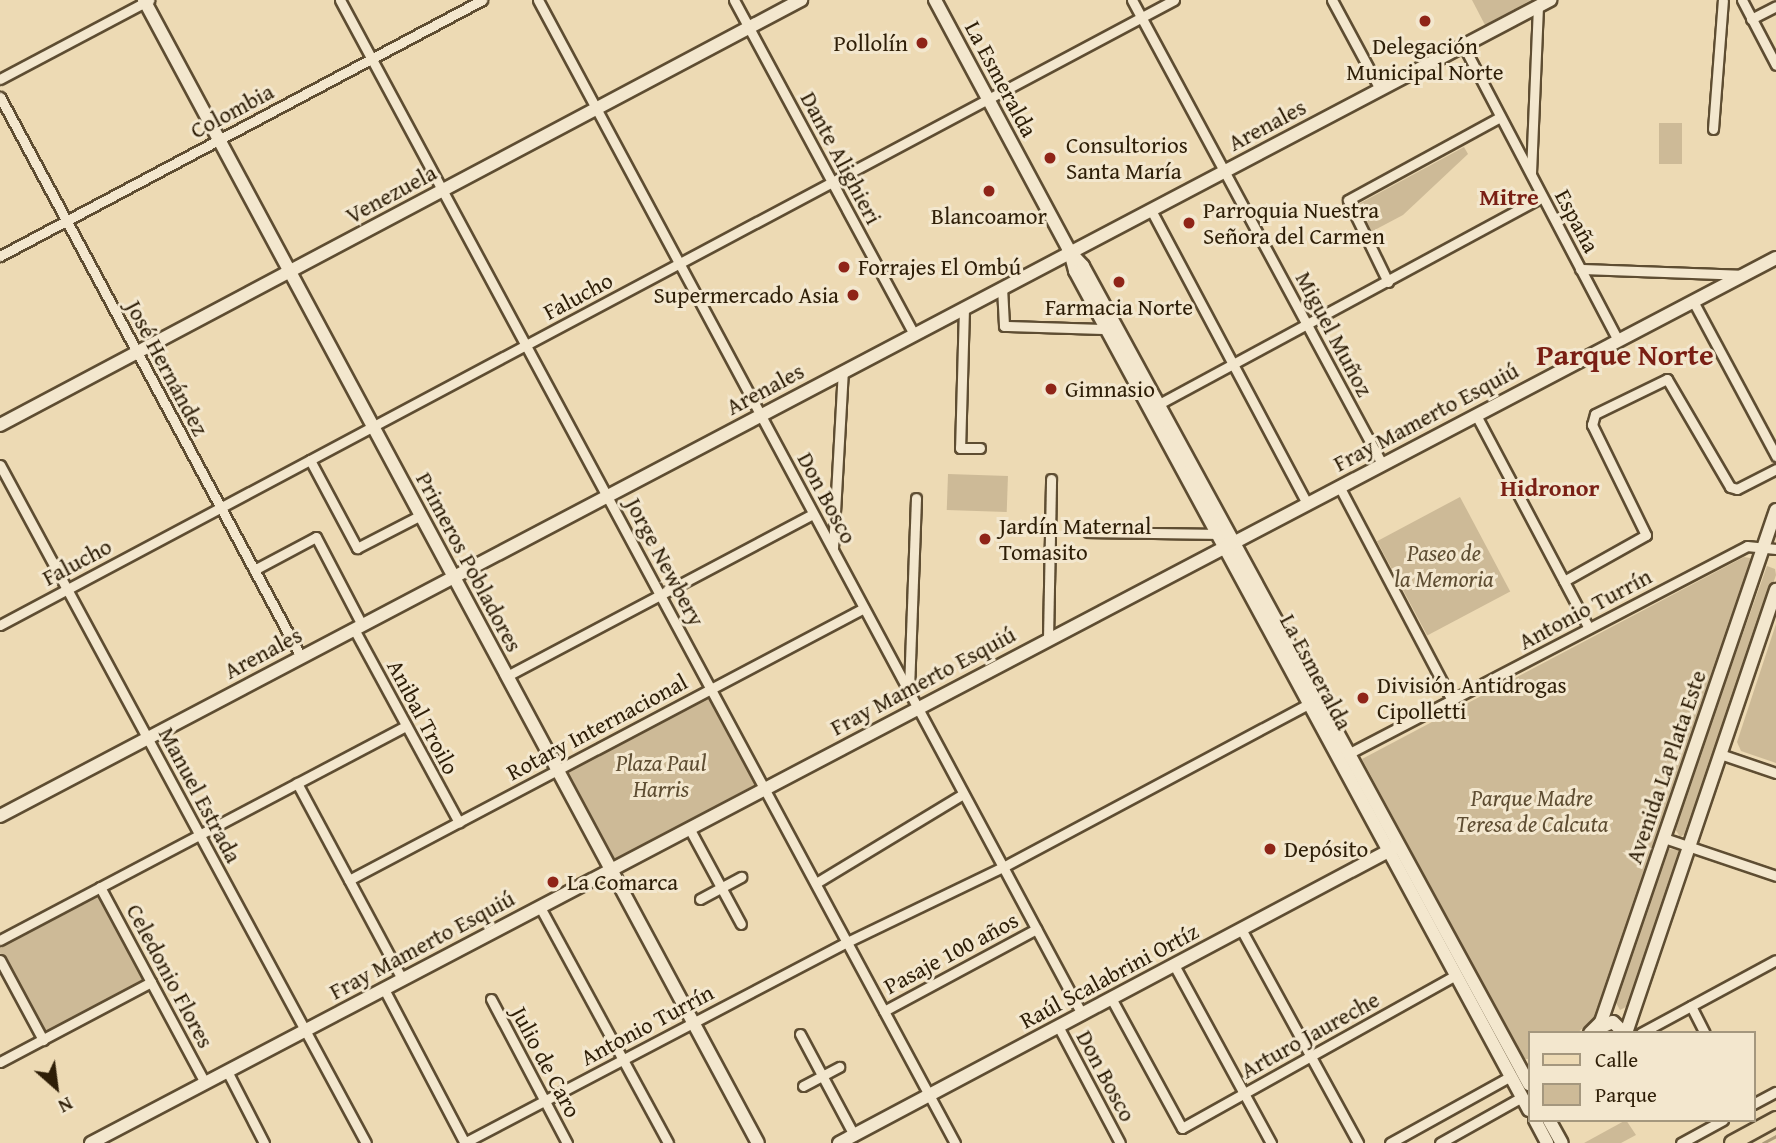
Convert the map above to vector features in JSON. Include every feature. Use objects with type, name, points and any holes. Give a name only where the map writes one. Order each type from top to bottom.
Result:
[{"type":"main road","points":[[1732,1143],[1776,1119]]},
{"type":"street","name":"Jorge Newbery","points":[[340,0],[955,1143]]},
{"type":"street","name":"Colombia","points":[[0,256],[482,0]]},
{"type":"street","name":"Don Bosco","points":[[538,0],[1082,1014]]},
{"type":"street","name":"Dante Alighieri","points":[[734,0],[914,334]]},
{"type":"street","name":"Venezuela","points":[[0,425],[801,0]]},
{"type":"street","name":"La Esmeralda","points":[[935,0],[1070,252],[1075,271],[1106,329],[1218,534],[1229,544]]},
{"type":"street","name":"Miguel Muñoz","points":[[1132,0],[1382,464]]},
{"type":"street","name":"Falucho","points":[[0,625],[1174,0]]},
{"type":"street","points":[[1332,0],[1380,89]]},
{"type":"street","name":"Arenales","points":[[0,816],[1550,0]]},
{"type":"street","points":[[1713,129],[1723,0]]},
{"type":"street","points":[[1742,0],[1776,65]]},
{"type":"street","points":[[0,79],[146,1]]},
{"type":"street","name":"Primeros Pobladores","points":[[146,1],[758,1143]]},
{"type":"street","points":[[1531,176],[1538,6]]},
{"type":"street","points":[[1751,19],[1776,6]]},
{"type":"street","name":"España","points":[[1463,46],[1618,340]]},
{"type":"street","name":"José Hernández","points":[[0,97],[300,657]]},
{"type":"street","points":[[1388,282],[1348,200],[1500,117]]},
{"type":"street","points":[[1159,404],[1542,197]]},
{"type":"street","points":[[1151,210],[1307,503]]},
{"type":"street","name":"La Esmeralda","points":[[1070,252],[1083,266],[1159,404],[1229,544],[1394,848],[1521,1070],[1526,1095]]},
{"type":"street","name":"Fray Mamerto Esquiú","points":[[91,1143],[1776,258]]},
{"type":"street","points":[[1580,269],[1744,275]]},
{"type":"street","points":[[1002,288],[1004,327],[1106,329]]},
{"type":"street","points":[[1693,301],[1776,456]]},
{"type":"street","points":[[964,307],[960,448],[980,448]]},
{"type":"street","points":[[833,550],[843,372]]},
{"type":"street","points":[[1564,580],[1646,535],[1592,425],[1595,414],[1667,379],[1730,487],[1737,489],[1776,469]]},
{"type":"street","points":[[1476,415],[1589,628]]},
{"type":"street","points":[[310,460],[357,548],[421,515]]},
{"type":"street","name":"Manuel Estrada","points":[[0,465],[366,1143]]},
{"type":"street","points":[[1048,639],[1051,479]]},
{"type":"street","points":[[1339,486],[1452,700]]},
{"type":"street","points":[[908,692],[916,498]]},
{"type":"street","name":"Avenida La Plata Este","points":[[1593,1031],[1600,1025],[1664,838],[1770,547],[1776,510]]},
{"type":"street","points":[[507,676],[813,513]]},
{"type":"street","points":[[1088,532],[1218,534]]},
{"type":"street","name":"Anibal Troilo","points":[[254,570],[316,537],[406,726],[458,822]]},
{"type":"street","name":"Antonio Turrín","points":[[1344,756],[1747,546],[1770,547]]},
{"type":"street","name":"Avenida La Plata Este","points":[[1626,1031],[1776,590]]},
{"type":"street","name":"Rotary Internacional","points":[[349,880],[864,608]]},
{"type":"street","points":[[1003,867],[1314,701]]},
{"type":"street","points":[[0,940],[406,726]]},
{"type":"street","points":[[1720,754],[1776,773]]},
{"type":"street","points":[[297,783],[402,979]]},
{"type":"street","points":[[816,883],[963,794]]},
{"type":"street","points":[[689,828],[741,924]]},
{"type":"street","points":[[1664,838],[1776,876]]},
{"type":"street","name":"La Esmeralda","points":[[1394,848],[1456,975],[1521,1070]]},
{"type":"street","name":"Raúl Scalabrini Ortíz","points":[[839,1143],[1394,848]]},
{"type":"street","name":"Antonio Turrín","points":[[465,1143],[847,942],[1003,867]]},
{"type":"street","points":[[700,899],[741,877]]},
{"type":"street","name":"Celedonio Flores","points":[[100,887],[205,1083]]},
{"type":"street","points":[[540,906],[668,1143]]},
{"type":"street","name":"Pasaje 100 años","points":[[884,1011],[1036,929]]},
{"type":"street","points":[[1241,929],[1359,1143]]},
{"type":"street","points":[[0,960],[43,1040]]},
{"type":"street","points":[[1645,1031],[1776,960]]},
{"type":"street","points":[[1174,965],[1271,1143]]},
{"type":"street","name":"Arturo Jaureche","points":[[1111,998],[1182,1128],[1456,975]]},
{"type":"street","points":[[0,1062],[151,982]]},
{"type":"street","points":[[384,989],[465,1143]]},
{"type":"street","name":"Julio de Caro","points":[[491,999],[567,1143]]},
{"type":"street","points":[[1690,1006],[1704,1031]]},
{"type":"street","points":[[1594,1031],[1613,1022],[1623,1031]]},
{"type":"street","name":"Don Bosco","points":[[1058,1026],[1120,1143]]},
{"type":"street","points":[[800,1034],[854,1135]]},
{"type":"street","points":[[803,1086],[839,1067]]},
{"type":"street","points":[[1390,1143],[1521,1070]]},
{"type":"street","name":"Celedonio Flores","points":[[227,1072],[264,1143]]},
{"type":"street","points":[[1755,1103],[1776,1092]]},
{"type":"street","points":[[1440,1143],[1526,1095]]},
{"type":"street","points":[[1536,1122],[1547,1143]]},
{"type":"street","points":[[1550,1122],[1562,1143]]},
{"type":"street","points":[[1681,1143],[1719,1122]]},
{"type":"green space","points":[[1472,0],[1531,0],[1485,25]]},
{"type":"green space","points":[[1659,123],[1682,123],[1682,164],[1659,164]]},
{"type":"green space","points":[[1464,147],[1468,154],[1403,215],[1369,233],[1355,206]]},
{"type":"green space","points":[[948,474],[1008,476],[1007,512],[947,510]]},
{"type":"green space","name":"Paseo de la Memoria","points":[[1460,497],[1510,591],[1427,636],[1377,541]]},
{"type":"green space","name":"Parque Madre Teresa de Calcuta","points":[[1744,557],[1750,558],[1751,564],[1596,1017],[1579,1031],[1528,1031],[1528,1059],[1523,1059],[1362,759]]},
{"type":"green space","points":[[1767,566],[1775,569],[1776,575],[1688,832],[1680,837],[1674,827]]},
{"type":"green space","points":[[1776,624],[1776,763],[1741,751],[1737,742]]},
{"type":"green space","name":"Plaza Paul Harris","points":[[706,693],[755,785],[614,859],[566,768]]},
{"type":"green space","points":[[1669,849],[1678,850],[1680,858],[1628,1006],[1620,1010],[1615,1001]]},
{"type":"green space","points":[[97,890],[145,981],[43,1034],[0,953],[0,941]]},
{"type":"green space","points":[[1622,1122],[1627,1122],[1636,1135],[1621,1143],[1584,1143]]},
{"type":"waterway","points":[[1763,1143],[1776,1136]]},
{"type":"place","name":"Delegación Municipal Norte","points":[[1425,21]]},
{"type":"place","name":"Pollolín","points":[[922,43]]},
{"type":"place","name":"Consultorios Santa María","points":[[1050,158]]},
{"type":"place","name":"Blancoamor","points":[[989,191]]},
{"type":"place","name":"Parroquia Nuestra Señora del Carmen","points":[[1189,223]]},
{"type":"place","name":"Forrajes El Ombú","points":[[844,267]]},
{"type":"place","name":"Farmacia Norte","points":[[1119,282]]},
{"type":"place","name":"Supermercado Asia","points":[[853,295]]},
{"type":"place","name":"Gimnasio","points":[[1051,389]]},
{"type":"place","name":"Jardín Maternal Tomasito","points":[[985,539]]},
{"type":"place","name":"División Antidrogas Cipolletti","points":[[1363,698]]},
{"type":"place","name":"Depósito","points":[[1270,849]]},
{"type":"place","name":"La Comarca","points":[[553,882]]},
{"type":"district","name":"Mitre","points":[[1509,197]]},
{"type":"district","name":"Parque Norte","points":[[1625,354]]},
{"type":"district","name":"Hidronor","points":[[1550,488]]}]
